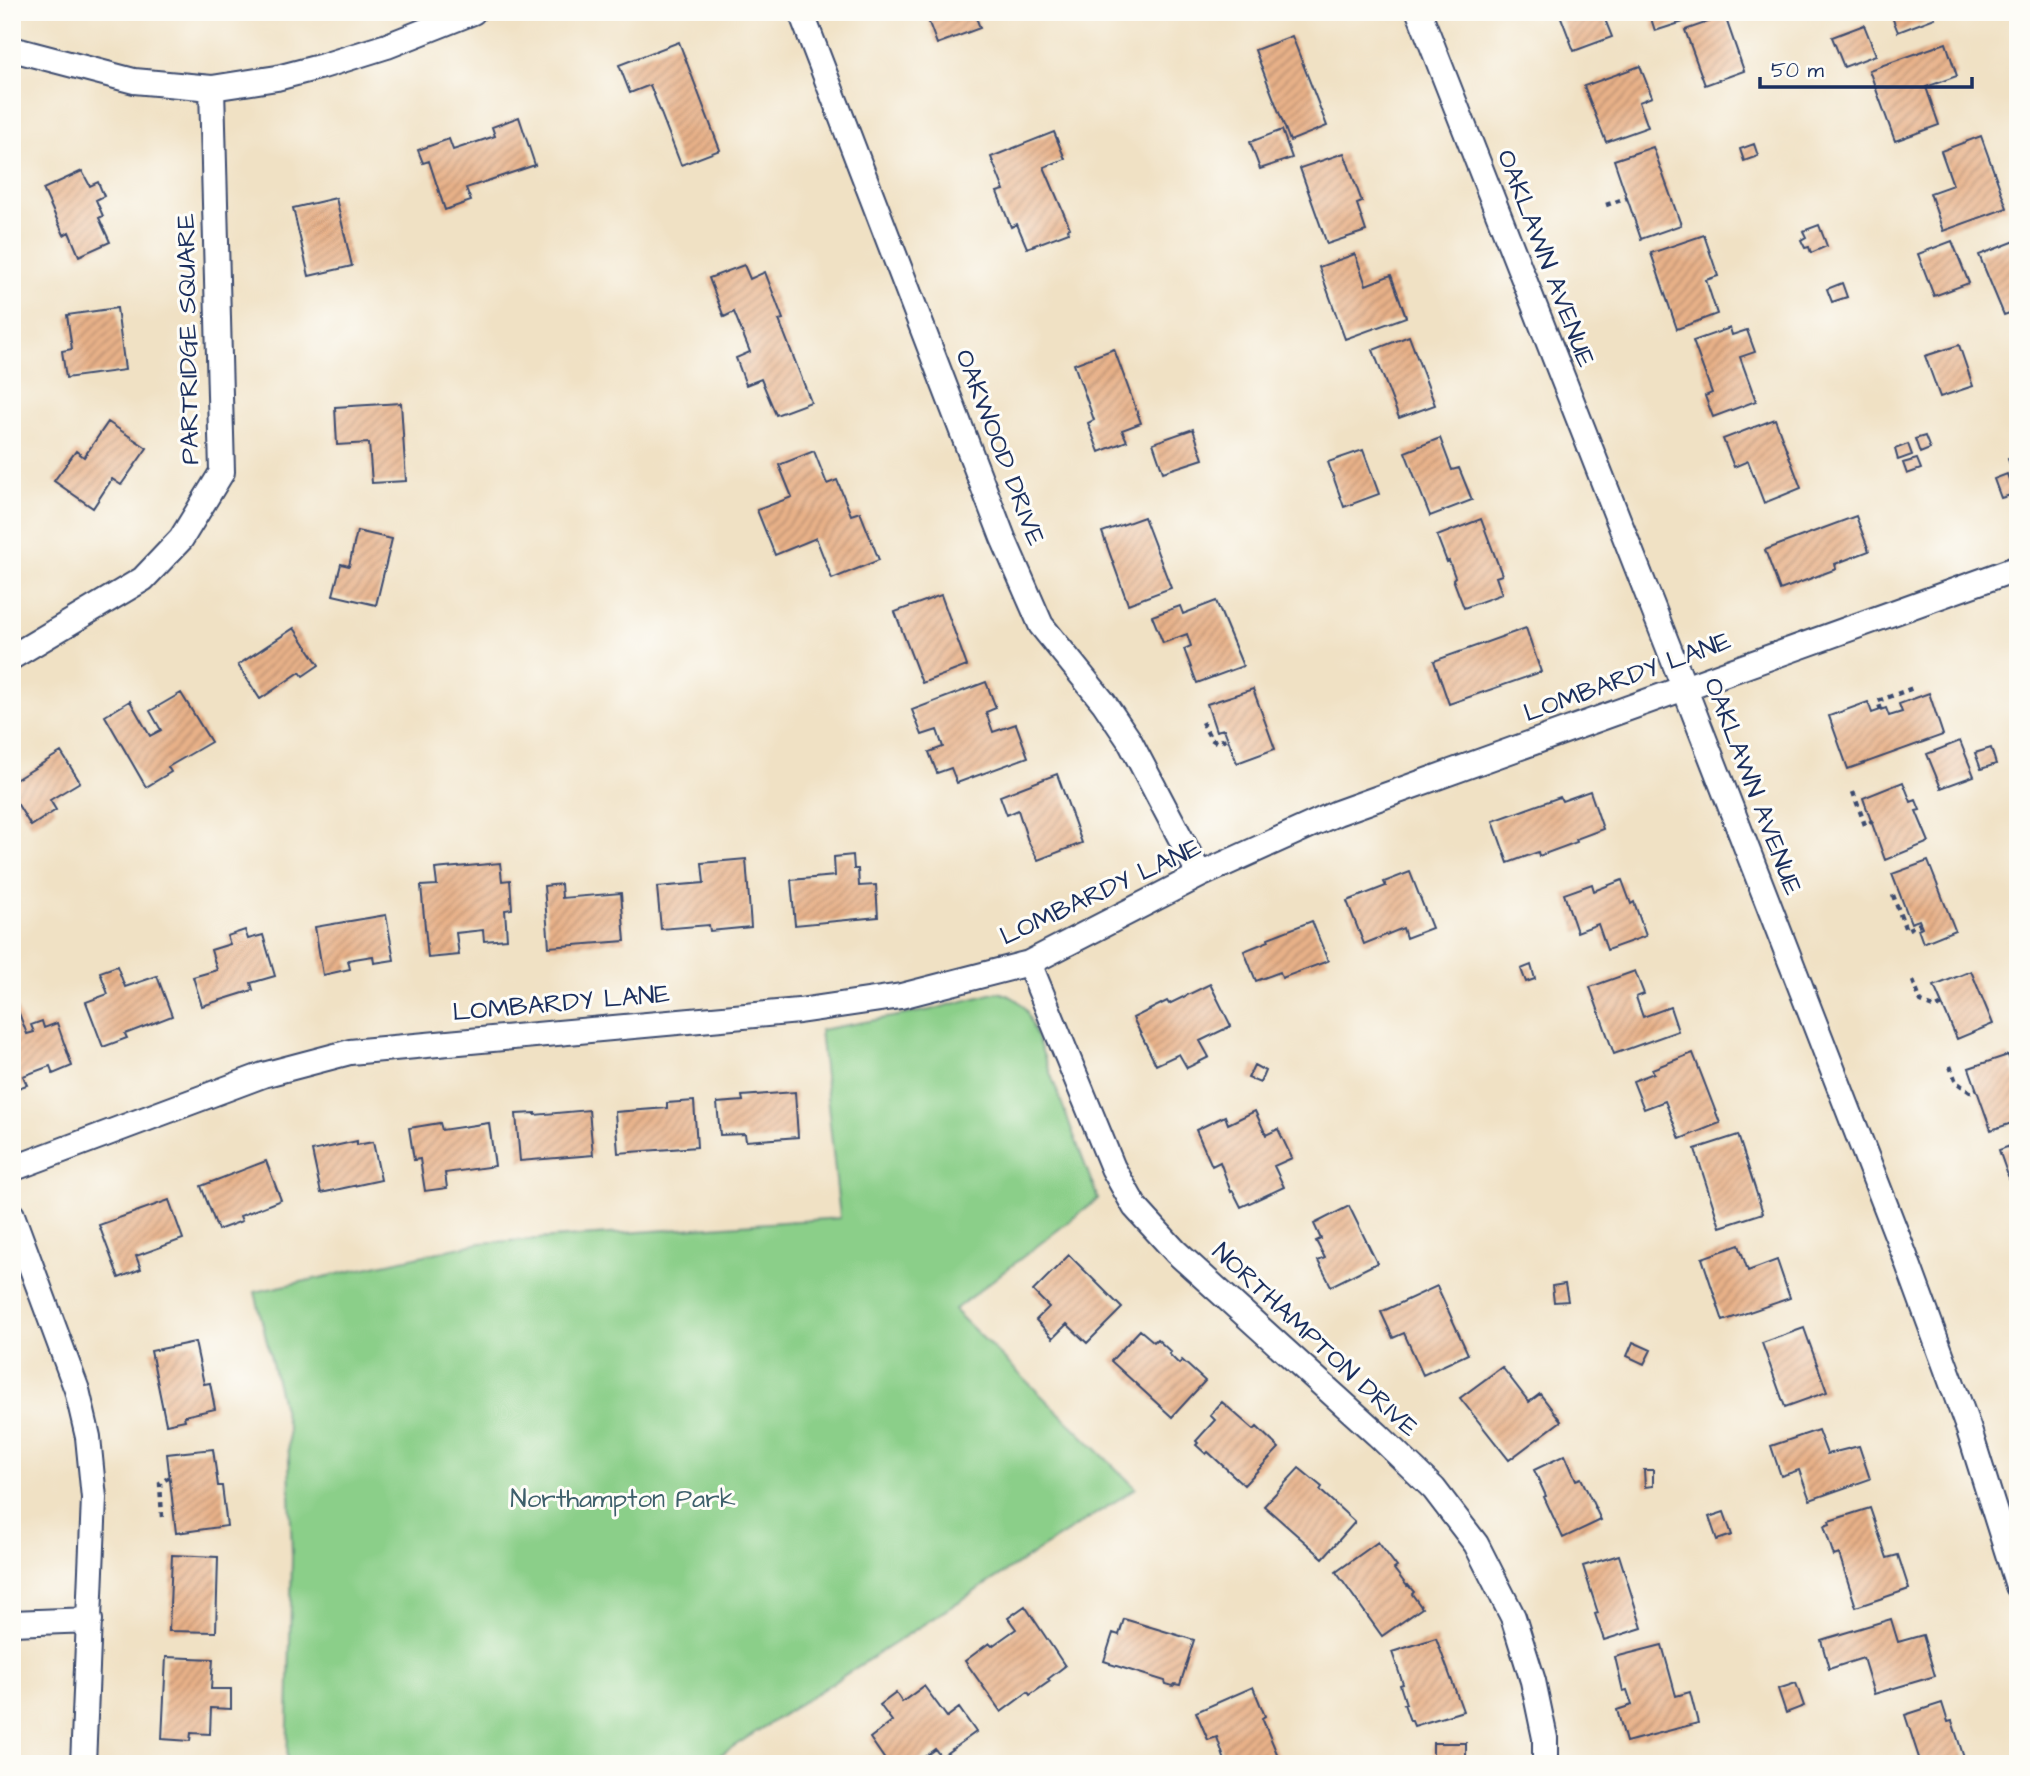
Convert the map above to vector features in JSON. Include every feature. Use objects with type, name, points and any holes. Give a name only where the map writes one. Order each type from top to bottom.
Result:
[{"type":"street","points":[[12,49],[134,81],[212,88],[276,78],[323,66],[387,46],[473,12]]},
{"type":"street","name":"OAKWOOD DRIVE","points":[[801,12],[1003,538],[1041,625],[1104,703],[1129,740],[1200,875]]},
{"type":"street","name":"OAKLAWN AVENUE","points":[[1419,12],[1908,1263],[1969,1430],[2018,1587]]},
{"type":"street","name":"PARTRIDGE SQUARE","points":[[12,657],[143,579],[181,539],[222,472],[212,88]]},
{"type":"street","name":"LOMBARDY LANE","points":[[12,1170],[263,1075],[350,1052],[799,1011],[901,996],[1030,963],[1200,875],[1337,813],[2018,568]]},
{"type":"street","name":"NORTHAMPTON DRIVE","points":[[1030,963],[1113,1168],[1135,1207],[1176,1252],[1378,1434],[1433,1489],[1476,1544],[1513,1617],[1533,1681],[1545,1738],[1545,1764]]},
{"type":"street","points":[[12,1215],[77,1390],[88,1437],[94,1498],[83,1764]]},
{"type":"street","points":[[12,1623],[90,1620]]},
{"type":"path","points":[[1606,205],[1627,198]]},
{"type":"path","points":[[1881,710],[1878,701],[1916,687]]},
{"type":"path","points":[[1202,722],[1211,740],[1216,742],[1227,739]]},
{"type":"path","points":[[1853,792],[1865,825],[1873,821]]},
{"type":"path","points":[[1893,895],[1906,930],[1920,925]]},
{"type":"path","points":[[1913,981],[1921,1002],[1936,1008],[1942,1005]]},
{"type":"path","points":[[1950,1066],[1956,1082],[1970,1092],[1977,1089]]},
{"type":"path","points":[[2017,1200],[2012,1202],[2018,1215]]},
{"type":"path","points":[[162,1517],[160,1483],[170,1477]]},
{"type":"green space","name":"Northampton Park","points":[[998,992],[1015,999],[1027,1012],[1098,1199],[954,1310],[1136,1488],[706,1764],[287,1764],[292,1557],[288,1430],[255,1292],[480,1243],[840,1218],[820,1030],[930,1010]]},
{"type":"building","points":[[925,12],[974,12],[980,28],[937,44]]},
{"type":"building","points":[[1559,12],[1602,12],[1612,37],[1574,51]]},
{"type":"building","points":[[1649,12],[1683,12],[1686,21],[1655,31]]},
{"type":"building","points":[[1890,12],[1933,12],[1935,18],[1898,32]]},
{"type":"building","points":[[1725,16],[1744,71],[1705,85],[1685,30]]},
{"type":"building","points":[[1864,25],[1876,55],[1844,67],[1832,37]]},
{"type":"building","points":[[1292,36],[1327,126],[1290,141],[1255,50]]},
{"type":"building","points":[[679,42],[720,150],[681,165],[650,85],[630,93],[619,65]]},
{"type":"building","points":[[1946,43],[1957,76],[1926,87],[1939,125],[1895,141],[1869,70]]},
{"type":"building","points":[[1640,66],[1652,97],[1639,102],[1648,127],[1606,142],[1584,86]]},
{"type":"building","points":[[519,117],[535,165],[466,188],[471,201],[445,210],[429,161],[423,163],[418,150],[449,139],[453,150],[495,136],[492,127]]},
{"type":"building","points":[[1282,130],[1292,158],[1260,169],[1250,142]]},
{"type":"building","points":[[1054,132],[1065,159],[1044,167],[1070,228],[1069,232],[1027,248],[1017,224],[1011,227],[997,192],[1004,190],[991,157]]},
{"type":"building","points":[[1981,136],[2007,208],[1943,231],[1930,193],[1953,185],[1941,151]]},
{"type":"building","points":[[1754,144],[1758,156],[1744,161],[1740,149]]},
{"type":"building","points":[[1653,147],[1681,225],[1641,239],[1614,160]]},
{"type":"building","points":[[1344,153],[1362,202],[1357,204],[1366,231],[1327,244],[1300,168]]},
{"type":"building","points":[[82,171],[90,186],[98,182],[104,196],[96,200],[103,216],[99,218],[110,242],[79,256],[69,232],[64,235],[43,189]]},
{"type":"building","points":[[336,198],[352,266],[309,276],[293,208]]},
{"type":"building","points":[[1819,225],[1827,246],[1811,253],[1801,240],[1806,237],[1803,231]]},
{"type":"building","points":[[1704,235],[1718,276],[1706,280],[1717,314],[1677,329],[1651,253]]},
{"type":"building","points":[[2018,240],[2018,310],[2004,315],[1979,255]]},
{"type":"building","points":[[1952,241],[1969,283],[1934,296],[1918,254]]},
{"type":"building","points":[[1355,254],[1366,285],[1391,275],[1406,317],[1345,339],[1319,267]]},
{"type":"building","points":[[744,265],[750,279],[765,272],[783,319],[779,320],[811,402],[776,415],[761,379],[746,385],[736,358],[750,352],[734,312],[724,317],[709,278]]},
{"type":"building","points":[[1842,283],[1847,297],[1832,302],[1827,289]]},
{"type":"building","points":[[117,308],[125,370],[66,378],[62,351],[72,349],[67,315]]},
{"type":"building","points":[[1730,328],[1732,335],[1747,330],[1755,352],[1740,357],[1756,401],[1713,417],[1705,396],[1712,393],[1693,341]]},
{"type":"building","points":[[1409,336],[1435,405],[1399,418],[1373,350]]},
{"type":"building","points":[[1959,345],[1973,386],[1940,397],[1925,356]]},
{"type":"building","points":[[1114,349],[1141,423],[1122,430],[1127,441],[1099,452],[1088,423],[1094,420],[1074,364]]},
{"type":"building","points":[[401,403],[406,481],[372,483],[369,443],[337,445],[335,407]]},
{"type":"building","points":[[1775,419],[1801,488],[1764,503],[1748,461],[1734,467],[1723,439]]},
{"type":"building","points":[[108,422],[147,448],[121,485],[112,479],[93,508],[54,481],[76,451],[84,457]]},
{"type":"building","points":[[1193,429],[1203,459],[1163,472],[1153,443]]},
{"type":"building","points":[[1925,436],[1930,449],[1920,453],[1915,439]]},
{"type":"building","points":[[1440,438],[1452,470],[1459,468],[1472,500],[1430,516],[1405,452]]},
{"type":"building","points":[[1908,444],[1912,455],[1898,460],[1895,449]]},
{"type":"building","points":[[1363,450],[1379,494],[1344,507],[1328,462]]},
{"type":"building","points":[[814,451],[827,484],[837,480],[851,515],[860,512],[879,560],[832,579],[816,538],[775,555],[757,510],[792,497],[779,465]]},
{"type":"building","points":[[2018,455],[2018,483],[2017,483],[2008,459]]},
{"type":"building","points":[[1917,459],[1921,469],[1907,474],[1903,463]]},
{"type":"building","points":[[2007,474],[2014,494],[2001,498],[1994,479]]},
{"type":"building","points":[[1856,516],[1869,551],[1835,564],[1836,569],[1780,590],[1765,550]]},
{"type":"building","points":[[1144,517],[1171,588],[1128,604],[1102,532]]},
{"type":"building","points":[[1481,519],[1502,575],[1496,577],[1502,594],[1464,608],[1449,561],[1447,562],[1437,536]]},
{"type":"building","points":[[357,531],[392,539],[376,605],[333,595],[341,564],[349,566]]},
{"type":"building","points":[[941,595],[967,666],[922,683],[895,612]]},
{"type":"building","points":[[1216,601],[1243,666],[1197,683],[1184,649],[1191,646],[1187,634],[1163,643],[1152,616],[1180,606],[1183,614]]},
{"type":"building","points":[[294,628],[319,665],[303,676],[300,672],[260,699],[238,665]]},
{"type":"building","points":[[1526,628],[1541,672],[1449,704],[1434,661]]},
{"type":"building","points":[[986,682],[996,708],[986,712],[993,732],[1016,724],[1028,757],[957,783],[951,768],[937,773],[929,752],[943,747],[937,730],[922,735],[912,710]]},
{"type":"building","points":[[1253,689],[1275,749],[1237,763],[1224,729],[1216,731],[1207,704]]},
{"type":"building","points":[[181,693],[211,742],[168,767],[171,772],[146,787],[105,716],[130,701],[150,736],[161,730],[150,711]]},
{"type":"building","points":[[1929,693],[1943,735],[1848,769],[1829,716],[1868,702],[1872,713],[1886,708],[1889,716],[1902,712],[1899,704]]},
{"type":"building","points":[[1960,741],[1974,776],[1941,788],[1927,754]]},
{"type":"building","points":[[1991,748],[1996,764],[1981,769],[1975,753]]},
{"type":"building","points":[[61,752],[80,782],[50,800],[56,810],[31,826],[12,795],[12,782]]},
{"type":"building","points":[[1057,774],[1082,843],[1038,860],[1028,841],[1018,810],[1007,815],[1000,796]]},
{"type":"building","points":[[1903,782],[1911,802],[1916,800],[1920,810],[1916,811],[1929,842],[1885,860],[1863,798]]},
{"type":"building","points":[[1590,791],[1603,829],[1539,856],[1538,852],[1508,863],[1493,821],[1560,797],[1562,801]]},
{"type":"building","points":[[853,855],[854,869],[858,869],[859,886],[876,885],[878,917],[795,925],[791,880],[835,876],[834,857]]},
{"type":"building","points":[[746,859],[751,927],[710,931],[709,925],[661,929],[657,887],[704,883],[702,863]]},
{"type":"building","points":[[1928,861],[1955,930],[1923,943],[1918,929],[1922,927],[1919,920],[1911,923],[1892,874]]},
{"type":"building","points":[[500,863],[502,881],[510,880],[512,909],[505,910],[507,939],[484,941],[483,930],[456,933],[459,955],[428,958],[421,886],[437,885],[435,869]]},
{"type":"building","points":[[1410,872],[1432,928],[1406,938],[1403,928],[1364,944],[1347,901],[1386,886],[1384,882]]},
{"type":"building","points":[[1622,880],[1631,904],[1634,902],[1646,936],[1607,950],[1598,924],[1577,932],[1564,894],[1592,884],[1594,891]]},
{"type":"building","points":[[561,884],[562,898],[621,893],[625,941],[549,947],[544,886]]},
{"type":"building","points":[[386,915],[394,960],[374,963],[373,956],[348,960],[350,969],[323,975],[315,927]]},
{"type":"building","points":[[1312,921],[1328,961],[1282,978],[1280,972],[1256,981],[1244,951],[1269,941],[1268,938]]},
{"type":"building","points":[[245,930],[248,939],[263,935],[275,976],[251,983],[253,990],[202,1006],[193,977],[217,970],[211,950],[230,944],[227,936]]},
{"type":"building","points":[[1531,965],[1535,979],[1526,982],[1521,969]]},
{"type":"building","points":[[117,966],[125,987],[157,976],[172,1016],[125,1034],[127,1038],[103,1047],[86,1002],[108,994],[100,972]]},
{"type":"building","points":[[1635,971],[1644,994],[1636,997],[1643,1017],[1670,1007],[1678,1031],[1614,1054],[1590,987]]},
{"type":"building","points":[[1971,971],[1993,1024],[1957,1039],[1934,986]]},
{"type":"building","points":[[1210,984],[1231,1026],[1200,1041],[1209,1057],[1187,1068],[1179,1054],[1156,1065],[1133,1018]]},
{"type":"building","points":[[15,1003],[27,1034],[34,1032],[31,1025],[42,1021],[44,1028],[57,1023],[72,1066],[53,1074],[50,1066],[23,1076],[27,1085],[12,1090],[12,1004]]},
{"type":"building","points":[[1693,1053],[1720,1123],[1680,1139],[1665,1101],[1644,1109],[1633,1081],[1654,1073],[1652,1069]]},
{"type":"building","points":[[2008,1055],[2018,1083],[2018,1121],[1991,1130],[1969,1068]]},
{"type":"building","points":[[1254,1065],[1265,1071],[1260,1083],[1248,1078]]},
{"type":"building","points":[[795,1092],[798,1137],[746,1141],[745,1134],[720,1135],[717,1103],[743,1101],[742,1096]]},
{"type":"building","points":[[694,1101],[697,1147],[618,1153],[615,1112],[667,1108],[667,1103]]},
{"type":"building","points":[[589,1110],[593,1155],[520,1161],[516,1114]]},
{"type":"building","points":[[1255,1111],[1266,1135],[1278,1129],[1292,1158],[1274,1166],[1284,1187],[1241,1207],[1233,1191],[1231,1192],[1220,1162],[1212,1166],[1196,1130],[1225,1116],[1228,1124]]},
{"type":"building","points":[[440,1123],[442,1130],[489,1123],[495,1166],[445,1173],[447,1188],[425,1191],[420,1159],[414,1160],[409,1128]]},
{"type":"building","points":[[1738,1135],[1763,1213],[1720,1227],[1695,1149]]},
{"type":"building","points":[[357,1141],[357,1145],[373,1142],[381,1180],[321,1193],[312,1151]]},
{"type":"building","points":[[2018,1143],[2018,1201],[2017,1201],[1999,1150]]},
{"type":"building","points":[[266,1161],[281,1200],[240,1216],[242,1221],[218,1230],[201,1186]]},
{"type":"building","points":[[169,1200],[183,1239],[136,1256],[141,1269],[119,1278],[99,1225]]},
{"type":"building","points":[[1349,1206],[1377,1263],[1331,1286],[1318,1261],[1325,1258],[1316,1241],[1321,1239],[1314,1224]]},
{"type":"building","points":[[1739,1245],[1748,1271],[1777,1260],[1790,1298],[1723,1321],[1702,1258]]},
{"type":"building","points":[[1069,1255],[1122,1308],[1087,1343],[1067,1324],[1053,1338],[1036,1320],[1049,1307],[1033,1291]]},
{"type":"building","points":[[1565,1284],[1568,1301],[1554,1302],[1552,1286]]},
{"type":"building","points":[[1437,1286],[1468,1354],[1423,1375],[1404,1333],[1393,1338],[1381,1312]]},
{"type":"building","points":[[1804,1328],[1827,1392],[1785,1407],[1762,1343]]},
{"type":"building","points":[[1140,1330],[1154,1342],[1157,1339],[1179,1364],[1182,1360],[1205,1381],[1172,1417],[1111,1361]]},
{"type":"building","points":[[195,1342],[204,1384],[210,1383],[215,1409],[184,1416],[185,1420],[166,1424],[151,1351]]},
{"type":"building","points":[[1633,1342],[1651,1350],[1644,1364],[1627,1356]]},
{"type":"building","points":[[1502,1367],[1529,1402],[1540,1394],[1561,1421],[1509,1460],[1460,1398]]},
{"type":"building","points":[[1222,1402],[1254,1430],[1257,1427],[1279,1448],[1244,1485],[1208,1452],[1206,1454],[1196,1445],[1196,1441],[1215,1420],[1210,1415]]},
{"type":"building","points":[[1818,1430],[1827,1454],[1859,1446],[1870,1479],[1810,1500],[1799,1470],[1781,1476],[1771,1446]]},
{"type":"building","points":[[213,1449],[218,1486],[222,1486],[227,1526],[176,1533],[167,1454]]},
{"type":"building","points":[[1565,1455],[1576,1480],[1581,1478],[1601,1520],[1563,1538],[1534,1470]]},
{"type":"building","points":[[1299,1468],[1322,1487],[1320,1490],[1355,1522],[1323,1558],[1264,1506]]},
{"type":"building","points":[[1644,1470],[1653,1470],[1653,1486],[1645,1487]]},
{"type":"building","points":[[1870,1508],[1887,1558],[1898,1555],[1909,1589],[1856,1607],[1839,1554],[1834,1556],[1824,1526],[1830,1524],[1829,1521]]},
{"type":"building","points":[[1724,1512],[1732,1535],[1717,1540],[1709,1517]]},
{"type":"building","points":[[1378,1542],[1397,1567],[1394,1569],[1414,1592],[1412,1594],[1422,1608],[1382,1636],[1336,1572]]},
{"type":"building","points":[[172,1555],[218,1557],[216,1632],[169,1631]]},
{"type":"building","points":[[1619,1555],[1642,1628],[1604,1640],[1583,1566]]},
{"type":"building","points":[[1025,1606],[1065,1666],[1048,1679],[1050,1681],[1030,1695],[1028,1692],[1001,1712],[965,1661],[989,1643],[992,1646],[1016,1629],[1008,1618]]},
{"type":"building","points":[[1124,1619],[1194,1640],[1180,1685],[1166,1684],[1165,1681],[1104,1661],[1113,1633],[1119,1635]]},
{"type":"building","points":[[1891,1619],[1898,1642],[1923,1635],[1935,1676],[1874,1694],[1863,1658],[1829,1669],[1821,1640]]},
{"type":"building","points":[[1436,1638],[1463,1711],[1414,1726],[1404,1704],[1400,1685],[1403,1684],[1392,1652]]},
{"type":"building","points":[[1662,1645],[1676,1696],[1690,1692],[1698,1723],[1626,1742],[1617,1710],[1632,1705],[1627,1690],[1623,1691],[1615,1657]]},
{"type":"building","points":[[166,1657],[213,1659],[211,1689],[231,1689],[231,1709],[211,1708],[210,1734],[191,1733],[190,1741],[162,1739]]},
{"type":"building","points":[[1796,1683],[1804,1706],[1786,1713],[1778,1689]]},
{"type":"building","points":[[924,1686],[947,1717],[959,1708],[976,1732],[941,1757],[935,1749],[915,1764],[888,1764],[870,1738],[892,1721],[880,1705],[896,1693],[902,1702]]},
{"type":"building","points":[[1253,1687],[1265,1716],[1262,1718],[1281,1763],[1226,1764],[1217,1737],[1208,1740],[1196,1712]]},
{"type":"building","points":[[1942,1703],[1948,1722],[1952,1721],[1966,1764],[1921,1764],[1905,1715]]},
{"type":"building","points":[[1433,1743],[1466,1743],[1466,1764],[1433,1764]]}]
